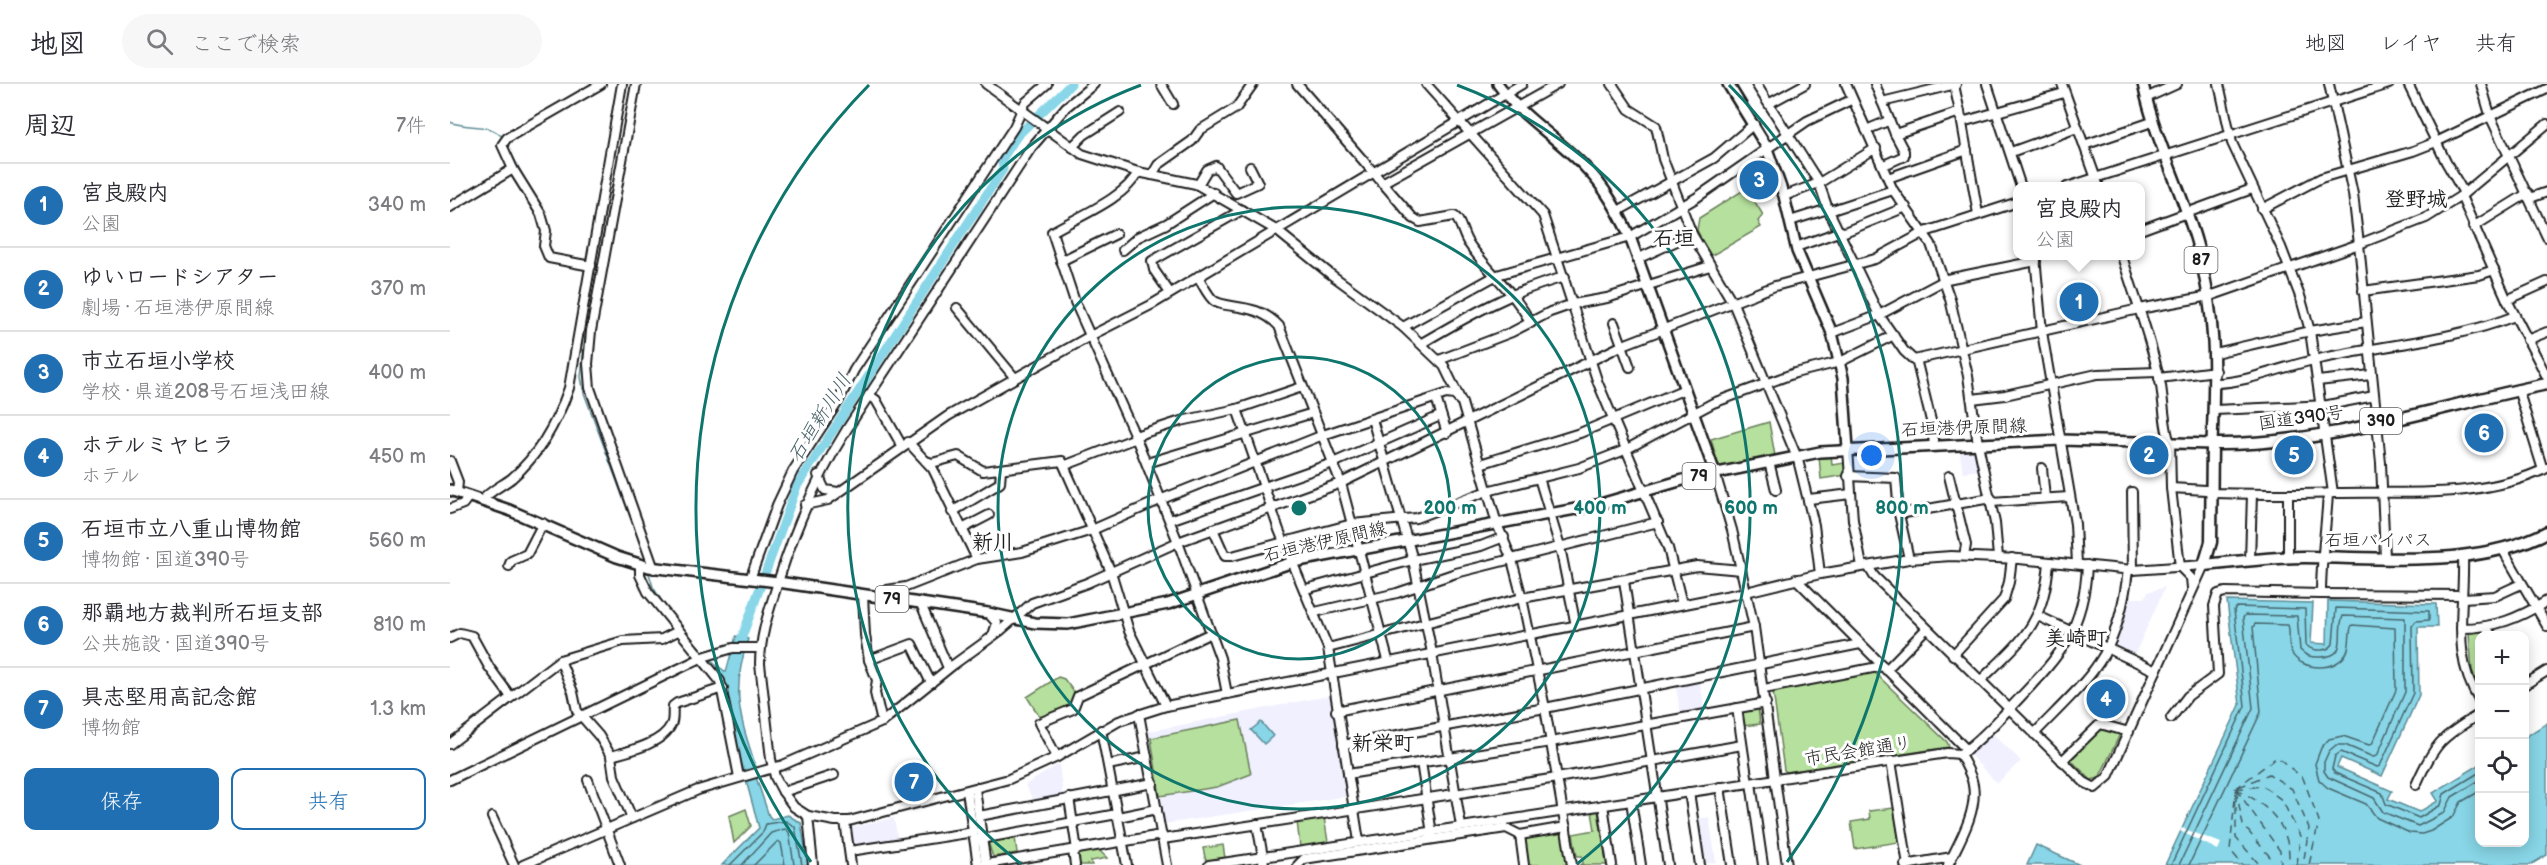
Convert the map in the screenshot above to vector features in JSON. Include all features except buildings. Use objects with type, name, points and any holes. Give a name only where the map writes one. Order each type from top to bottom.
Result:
[{"type":"highway","name":"国道390号","points":[[2212,444],[2272,441],[2325,433],[2547,384]]},
{"type":"highway","points":[[2204,565],[2211,542],[2212,444]]},
{"type":"highway","name":"石垣バイパス","points":[[2204,565],[2288,557],[2463,556],[2503,550],[2547,532]]},
{"type":"highway","points":[[2211,542],[2218,554],[2229,563]]},
{"type":"main road","points":[[1498,84],[1518,107],[1585,166],[1618,211],[1630,237],[1715,473]]},
{"type":"main road","points":[[1728,84],[1766,146],[1784,196],[1796,247],[1832,333],[1844,378],[1848,449]]},
{"type":"main road","name":"87","points":[[2143,84],[2152,122],[2163,156],[2187,214],[2210,296],[2216,371],[2212,444]]},
{"type":"main road","name":"石垣港伊原間線","points":[[774,581],[1015,617],[1035,623],[1068,624],[1197,595],[1293,562],[1550,515],[1644,493],[1683,480],[1796,455],[1848,449],[2061,440],[2170,441],[2212,444]]},
{"type":"main road","name":"79","points":[[454,491],[543,523],[646,567],[774,581]]},
{"type":"street","points":[[591,266],[549,258],[544,246],[546,231],[541,214],[513,169],[505,140],[601,84]]},
{"type":"street","points":[[482,501],[527,462],[542,445],[557,419],[573,372],[622,84]]},
{"type":"street","points":[[636,84],[591,331],[588,373],[595,403],[646,567],[640,574],[648,592],[678,631],[717,674],[723,688],[741,777]]},
{"type":"street","points":[[986,84],[1043,128],[1092,158],[1198,185],[1276,230],[1329,273],[1404,327],[1439,360],[1462,403],[1497,524],[1512,560],[1539,672],[1572,865]]},
{"type":"street","points":[[751,579],[777,506],[793,471],[838,402],[854,370],[1023,111],[1047,84]]},
{"type":"street","points":[[1094,84],[1043,128],[869,395],[819,476],[774,581],[756,648],[760,681],[773,768],[783,792],[794,807],[808,816],[845,821],[971,790],[1027,772],[1101,730],[1166,706],[1388,660],[1629,616],[1820,574],[1865,566],[1909,559],[1964,556],[2012,558],[2131,570],[2204,565],[2108,777],[2099,787],[2089,786],[2062,761],[1926,629],[1865,566],[1848,476],[1848,449]]},
{"type":"street","points":[[1161,84],[1173,104]]},
{"type":"street","points":[[1152,175],[1158,165],[1192,141],[1200,130],[1236,108],[1253,84]]},
{"type":"street","points":[[1298,84],[1372,174],[1413,218],[1420,222],[1454,216],[1458,218],[1468,243],[1513,294],[1531,323]]},
{"type":"street","points":[[1426,84],[1537,207],[1558,258],[1591,362],[1625,450],[1658,522],[1675,570],[1682,604]]},
{"type":"street","points":[[806,505],[820,503],[905,444],[1015,378],[1170,293],[1522,84]]},
{"type":"street","points":[[1382,183],[1558,84]]},
{"type":"street","points":[[1612,84],[1629,109],[1656,126],[1671,181],[1692,234],[1734,303],[1796,455],[1809,499],[1820,574]]},
{"type":"street","points":[[1756,84],[1819,183],[1829,210],[1842,232],[1880,315],[1914,360],[1921,375],[1934,446]]},
{"type":"street","points":[[1770,103],[1805,84]]},
{"type":"street","points":[[1846,84],[1851,100],[1884,165],[1893,190],[1925,232],[1944,282],[1963,349],[1978,444],[1991,500],[1998,557]]},
{"type":"street","points":[[1875,84],[1888,121],[1904,151],[1904,156],[1884,165]]},
{"type":"street","points":[[1881,102],[1955,84],[1978,214]]},
{"type":"street","points":[[1987,84],[2012,152],[2020,182]]},
{"type":"street","points":[[2062,84],[2098,182]]},
{"type":"street","points":[[2146,98],[2177,84]]},
{"type":"street","points":[[2219,84],[2230,134],[2252,189],[2290,269],[2310,331],[2322,403],[2331,494],[2325,550],[2322,557],[2321,594]]},
{"type":"street","points":[[2329,84],[2348,170],[2359,244],[2368,352],[2378,422],[2385,557]]},
{"type":"street","points":[[2080,182],[2389,84]]},
{"type":"street","points":[[2408,84],[2463,195],[2473,227],[2507,300],[2547,377]]},
{"type":"street","points":[[2481,84],[2490,115],[2547,237]]},
{"type":"street","points":[[2262,208],[2306,184],[2436,142],[2547,89]]},
{"type":"street","points":[[1962,122],[1998,114],[2064,93]]},
{"type":"street","points":[[1404,327],[1497,275],[1630,237],[1682,206],[1788,132],[1824,111],[1851,100]]},
{"type":"street","points":[[1072,147],[1084,135],[1120,112]]},
{"type":"street","points":[[1895,134],[1960,112]]},
{"type":"street","points":[[1866,130],[1888,121]]},
{"type":"street","points":[[2084,145],[2152,122]]},
{"type":"street","points":[[1618,211],[1714,158],[1754,124]]},
{"type":"street","points":[[1914,360],[2139,309],[2210,296],[2359,244],[2426,218],[2463,195],[2547,125]]},
{"type":"street","points":[[2012,152],[2077,128]]},
{"type":"street","points":[[1784,196],[1819,183],[1876,148]]},
{"type":"street","points":[[1888,178],[1967,150]]},
{"type":"street","points":[[1198,185],[1207,170],[1216,166],[1236,193],[1258,183],[1250,168]]},
{"type":"street","points":[[450,207],[513,169]]},
{"type":"street","points":[[1138,171],[1133,181],[1119,194],[1052,232],[1090,336],[1136,437],[1170,520],[1211,633],[1227,694]]},
{"type":"street","points":[[2145,228],[2252,189]]},
{"type":"street","points":[[1790,221],[1893,190]]},
{"type":"street","points":[[2473,227],[2529,196],[2547,192]]},
{"type":"street","points":[[1123,250],[1138,237],[1166,224],[1214,194]]},
{"type":"street","points":[[523,865],[698,790],[812,754],[882,722],[948,668],[993,637],[1032,603],[1111,572],[1178,542],[1341,483],[1447,434],[1467,419],[1623,345],[1775,286],[1875,259],[1925,232],[2013,204]]},
{"type":"street","points":[[1796,247],[1906,207]]},
{"type":"street","points":[[1170,293],[1154,270],[1152,261],[1242,210]]},
{"type":"street","points":[[1061,261],[1116,234]]},
{"type":"street","points":[[1637,259],[1692,234]]},
{"type":"street","points":[[1832,333],[1880,315],[1944,282],[1974,271],[2026,260]]},
{"type":"street","points":[[2035,260],[2042,332],[2075,524],[2077,564]]},
{"type":"street","points":[[2124,260],[2159,375],[2167,436],[2170,441],[2171,488],[2180,567],[2191,578],[2192,593]]},
{"type":"street","points":[[1439,360],[1573,304],[1607,298],[1647,284],[1695,273],[1710,266]]},
{"type":"street","points":[[2363,291],[2470,277],[2494,270]]},
{"type":"street","points":[[1197,276],[1219,304],[1246,306],[1272,318],[1279,326],[1341,483],[1388,660]]},
{"type":"street","points":[[1422,344],[1488,305],[1564,277]]},
{"type":"street","points":[[2507,300],[2547,282]]},
{"type":"street","points":[[957,308],[1015,378]]},
{"type":"street","points":[[2216,383],[2232,382],[2314,360],[2368,352],[2494,325],[2515,316]]},
{"type":"street","points":[[2215,353],[2310,331],[2366,322]]},
{"type":"street","points":[[1614,323],[1630,367]]},
{"type":"street","points":[[2528,340],[2547,332]]},
{"type":"street","points":[[1213,529],[1226,556],[1286,543],[1352,524],[1416,518],[1487,491],[1579,468],[1625,450],[1693,412],[1767,382],[1840,362],[1894,335]]},
{"type":"street","points":[[1972,399],[2005,395],[2097,374],[2159,375],[2216,371]]},
{"type":"street","points":[[2318,381],[2371,375]]},
{"type":"street","points":[[1446,394],[1451,387],[1450,377]]},
{"type":"street","points":[[1066,465],[1181,421],[1237,409],[1302,387]]},
{"type":"street","points":[[1480,464],[1580,433],[1685,389]]},
{"type":"street","points":[[2171,488],[2211,490],[2216,493],[2382,494],[2440,493],[2503,483],[2545,469],[2518,389]]},
{"type":"street","points":[[881,598],[887,590],[906,587],[977,559],[1022,552],[1092,530],[1162,499],[1323,435],[1446,394],[1455,395],[1462,403]]},
{"type":"street","points":[[869,395],[876,400],[905,444],[933,469],[952,512],[977,559]]},
{"type":"street","points":[[2214,410],[2322,403],[2328,405],[2374,396]]},
{"type":"street","points":[[1436,398],[1447,434]]},
{"type":"street","points":[[1237,409],[1271,508],[1329,648],[1336,711],[1361,851]]},
{"type":"street","points":[[1147,463],[1313,413]]},
{"type":"street","points":[[1170,520],[1333,463],[1440,416]]},
{"type":"street","points":[[1372,419],[1413,560],[1451,757],[1461,826]]},
{"type":"street","points":[[926,461],[932,463],[958,456],[983,471],[1054,460],[1062,461],[1066,465],[1111,572],[1129,631],[1166,706]]},
{"type":"street","points":[[450,461],[458,482],[454,491]]},
{"type":"street","points":[[1768,462],[1776,490]]},
{"type":"street","points":[[2042,468],[2045,498]]},
{"type":"street","points":[[952,512],[1000,483],[1001,469]]},
{"type":"street","points":[[1715,473],[1754,627],[1766,703],[1773,779],[1787,865]]},
{"type":"street","points":[[819,476],[825,489],[838,492]]},
{"type":"street","points":[[1848,476],[1896,478],[1899,514],[1909,559]]},
{"type":"street","points":[[1949,476],[1966,545],[1964,556]]},
{"type":"street","points":[[1539,478],[1560,547],[1576,626]]},
{"type":"street","points":[[2034,734],[2086,683],[2116,634],[2131,570],[2132,492]]},
{"type":"street","points":[[1809,499],[1851,494]]},
{"type":"street","points":[[2250,560],[2252,494]]},
{"type":"street","points":[[2288,495],[2288,557]]},
{"type":"street","points":[[450,509],[462,504],[469,496]]},
{"type":"street","points":[[1899,514],[1991,500],[2069,497]]},
{"type":"street","points":[[962,529],[989,515]]},
{"type":"street","points":[[1315,612],[1418,586],[1456,573],[1658,522]]},
{"type":"street","points":[[509,566],[511,561],[527,554],[543,523]]},
{"type":"street","points":[[1306,589],[1413,560],[1481,546],[1504,537]]},
{"type":"street","points":[[2503,550],[2547,626]]},
{"type":"street","points":[[2463,556],[2461,628],[2464,668],[2475,691]]},
{"type":"street","points":[[1953,655],[2004,599],[2012,558]]},
{"type":"street","points":[[1980,681],[2013,648],[2038,616],[2047,587],[2049,562]]},
{"type":"street","points":[[1964,752],[2057,657],[2072,634],[2083,602],[2087,565]]},
{"type":"street","points":[[1329,648],[1522,598],[1697,566],[1741,570]]},
{"type":"street","points":[[1796,579],[1964,752],[1973,783],[1974,799],[1950,861],[1906,865],[1891,761]]},
{"type":"street","points":[[1624,581],[1668,865]]},
{"type":"street","points":[[2171,718],[2188,696],[2218,674],[2214,606],[2218,594],[2225,592],[2496,596],[2521,584]]},
{"type":"street","points":[[863,594],[869,660],[877,680],[875,693],[882,722]]},
{"type":"street","points":[[2461,628],[2486,627],[2507,622],[2547,601]]},
{"type":"street","points":[[1032,603],[1030,615],[1035,623]]},
{"type":"street","points":[[921,604],[948,668]]},
{"type":"street","points":[[988,613],[997,623],[993,637]]},
{"type":"street","points":[[2038,616],[2072,634],[2156,671]]},
{"type":"street","points":[[1336,711],[1754,627]]},
{"type":"street","points":[[2486,627],[2489,631]]},
{"type":"street","points":[[1764,689],[1884,668],[1926,629]]},
{"type":"street","points":[[450,744],[560,660],[623,641],[662,639],[678,631]]},
{"type":"street","points":[[450,639],[460,633],[472,636],[489,667],[511,698]]},
{"type":"street","points":[[1057,757],[1039,723],[1072,709],[1078,696],[1211,633]]},
{"type":"street","points":[[869,660],[912,644],[931,683]]},
{"type":"street","points":[[1343,745],[1545,708],[1860,644]]},
{"type":"street","points":[[450,780],[702,657],[733,648],[756,648]]},
{"type":"street","points":[[560,660],[581,716],[599,736],[611,756],[614,776],[632,818]]},
{"type":"street","points":[[2529,682],[2547,671]]},
{"type":"street","points":[[611,756],[638,748],[669,729],[672,723],[673,706],[677,703],[723,688]]},
{"type":"street","points":[[1348,774],[1551,742],[1766,703]]},
{"type":"street","points":[[1737,708],[1763,865]]},
{"type":"street","points":[[1140,714],[1167,865]]},
{"type":"street","points":[[2416,785],[2428,758],[2441,740],[2475,717]]},
{"type":"street","points":[[2062,761],[2100,724],[2129,732]]},
{"type":"street","points":[[1101,730],[1127,865]]},
{"type":"street","points":[[971,790],[983,865],[1557,778],[1742,745]]},
{"type":"street","name":"市民会館通り","points":[[1209,865],[1263,861],[1360,841],[1964,752]]},
{"type":"street","points":[[1108,765],[1148,757]]},
{"type":"street","points":[[1421,762],[1433,840]]},
{"type":"street","points":[[783,792],[834,775]]},
{"type":"street","points":[[588,780],[620,865]]},
{"type":"street","points":[[979,816],[1153,783]]},
{"type":"street","points":[[1720,787],[1732,865]]},
{"type":"street","points":[[971,790],[979,816],[977,837]]},
{"type":"street","points":[[1689,792],[1700,865]]},
{"type":"street","points":[[1069,798],[1075,865]]},
{"type":"street","points":[[1631,801],[1641,865]]},
{"type":"street","points":[[1603,805],[1612,865]]},
{"type":"street","points":[[850,851],[977,837],[1157,809]]},
{"type":"street","points":[[808,816],[813,865]]},
{"type":"street","points":[[492,817],[514,865]]},
{"type":"street","points":[[845,821],[851,865]]},
{"type":"street","points":[[1257,824],[1263,861]]},
{"type":"street","points":[[1298,865],[1304,859],[1506,828],[1520,835],[1566,827]]},
{"type":"street","points":[[1520,835],[1524,865]]},
{"type":"shaded area","points":[[1975,447],[1982,470],[1963,472],[1959,448]]},
{"type":"shaded area","points":[[2165,587],[2134,656],[2116,647],[2127,598],[2144,598],[2148,592]]},
{"type":"shaded area","points":[[1699,679],[1705,710],[1681,715],[1675,683]]},
{"type":"shaded area","points":[[1332,695],[1349,796],[1163,824],[1146,732]]},
{"type":"shaded area","points":[[1991,732],[2021,761],[1997,783],[1969,754]]},
{"type":"shaded area","points":[[1059,764],[1063,797],[1035,803],[1025,785]]},
{"type":"shaded area","points":[[1709,817],[1716,862],[1703,864],[1696,819]]},
{"type":"shaded area","points":[[894,818],[898,842],[854,848],[851,846],[849,828]]},
{"type":"green space","points":[[1750,186],[1753,192],[1750,194],[1763,215],[1758,221],[1761,227],[1709,257],[1697,239],[1700,236],[1697,230],[1699,218]]},
{"type":"green space","points":[[1769,422],[1775,456],[1723,468],[1718,464],[1711,439]]},
{"type":"green space","points":[[1831,454],[1832,465],[1845,463],[1846,475],[1821,479],[1819,456]]},
{"type":"green space","points":[[2469,633],[2475,633],[2475,678],[2472,670]]},
{"type":"green space","points":[[1873,671],[1947,742],[1949,747],[1787,772],[1784,770],[1773,691]]},
{"type":"green space","points":[[1058,677],[1064,679],[1074,692],[1073,705],[1044,718],[1039,716],[1027,697]]},
{"type":"green space","points":[[1758,708],[1760,724],[1742,726],[1740,711]]},
{"type":"green space","points":[[1240,720],[1251,774],[1217,787],[1160,796],[1151,738]]},
{"type":"green space","points":[[2103,727],[2120,734],[2099,778],[2091,780],[2071,760]]},
{"type":"green space","points":[[1894,808],[1899,842],[1855,849],[1851,822],[1870,819],[1869,811]]},
{"type":"green space","points":[[746,809],[751,826],[734,843],[729,816]]},
{"type":"green space","points":[[1598,811],[1607,865],[1579,865],[1583,864],[1582,856],[1577,856],[1573,834],[1595,830],[1592,812]]},
{"type":"green space","points":[[1324,817],[1328,842],[1300,847],[1297,821]]},
{"type":"green space","points":[[1560,830],[1563,833],[1568,865],[1527,865],[1525,836]]},
{"type":"green space","points":[[1015,837],[1017,853],[993,857],[988,842]]},
{"type":"green space","points":[[1223,845],[1225,858],[1206,862],[1203,848]]},
{"type":"green space","points":[[1099,850],[1107,858],[1091,861],[1092,865],[1079,865],[1077,854]]},
{"type":"water","points":[[2227,601],[2313,603],[2311,643],[2327,644],[2328,601],[2436,604],[2437,627],[2418,627],[2419,695],[2382,776],[2341,758],[2337,767],[2392,791],[2388,799],[2419,812],[2438,801],[2433,793],[2475,767],[2475,847],[2529,847],[2529,734],[2547,723],[2547,855],[2530,865],[2165,865],[2240,705]]},
{"type":"water","points":[[736,636],[748,639],[740,674],[739,703],[745,733],[756,767],[753,768],[769,816],[772,819],[788,815],[801,823],[808,865],[722,865],[759,828],[738,751],[724,682],[716,669],[718,666],[726,672]]},
{"type":"water","points":[[1261,722],[1273,736],[1264,744],[1251,730]]},
{"type":"water","points":[[2036,845],[2080,865],[2027,865]]},
{"type":"pier","points":[[2182,828],[2221,843],[2218,850],[2180,831]]},
{"type":"waterway","points":[[631,84],[585,336],[581,377],[584,393],[647,562]]},
{"type":"waterway","name":"石垣新川川","points":[[738,648],[797,486],[1003,169],[1002,159],[1017,136],[1071,84]]},
{"type":"waterway","points":[[450,122],[486,128],[498,133],[504,139]]},
{"type":"waterway","points":[[506,143],[527,184]]},
{"type":"waterway","points":[[648,570],[653,587],[666,608]]},
{"type":"waterway","points":[[684,631],[706,654]]},
{"type":"waterway","points":[[711,659],[718,667]]},
{"type":"ferry route","points":[[2235,789],[2277,757],[2303,778],[2319,821],[2309,865]]},
{"type":"ferry route","points":[[2239,787],[2269,774],[2292,789],[2309,828],[2303,865]]},
{"type":"ferry route","points":[[2236,789],[2263,786],[2282,800],[2300,836],[2297,865]]},
{"type":"ferry route","points":[[2236,789],[2259,803],[2276,819],[2286,839],[2289,865]]},
{"type":"ferry route","points":[[2236,789],[2280,851],[2281,865]]},
{"type":"ferry route","points":[[2236,790],[2243,825],[2271,858],[2272,865]]},
{"type":"ferry route","points":[[2236,793],[2236,838],[2260,865]]},
{"type":"ferry route","points":[[2235,799],[2230,850],[2243,865]]},
{"type":"place","name":"市立石垣小学校","points":[[1759,180]]},
{"type":"place","name":"宮良殿内","points":[[2079,302]]},
{"type":"place","name":"那覇地方裁判所石垣支部","points":[[2484,433]]},
{"type":"place","name":"ゆいロードシアター","points":[[2149,455]]},
{"type":"place","name":"石垣市立八重山博物館","points":[[2294,455]]},
{"type":"place","name":"ホテルミヤヒラ","points":[[2106,699]]},
{"type":"place","name":"具志堅用高記念館","points":[[914,782]]},
{"type":"district","name":"登野城","points":[[2416,199]]},
{"type":"district","name":"石垣","points":[[1674,238]]},
{"type":"district","name":"新川","points":[[993,542]]},
{"type":"district","name":"美崎町","points":[[2076,638]]},
{"type":"district","name":"新栄町","points":[[1383,743]]}]
